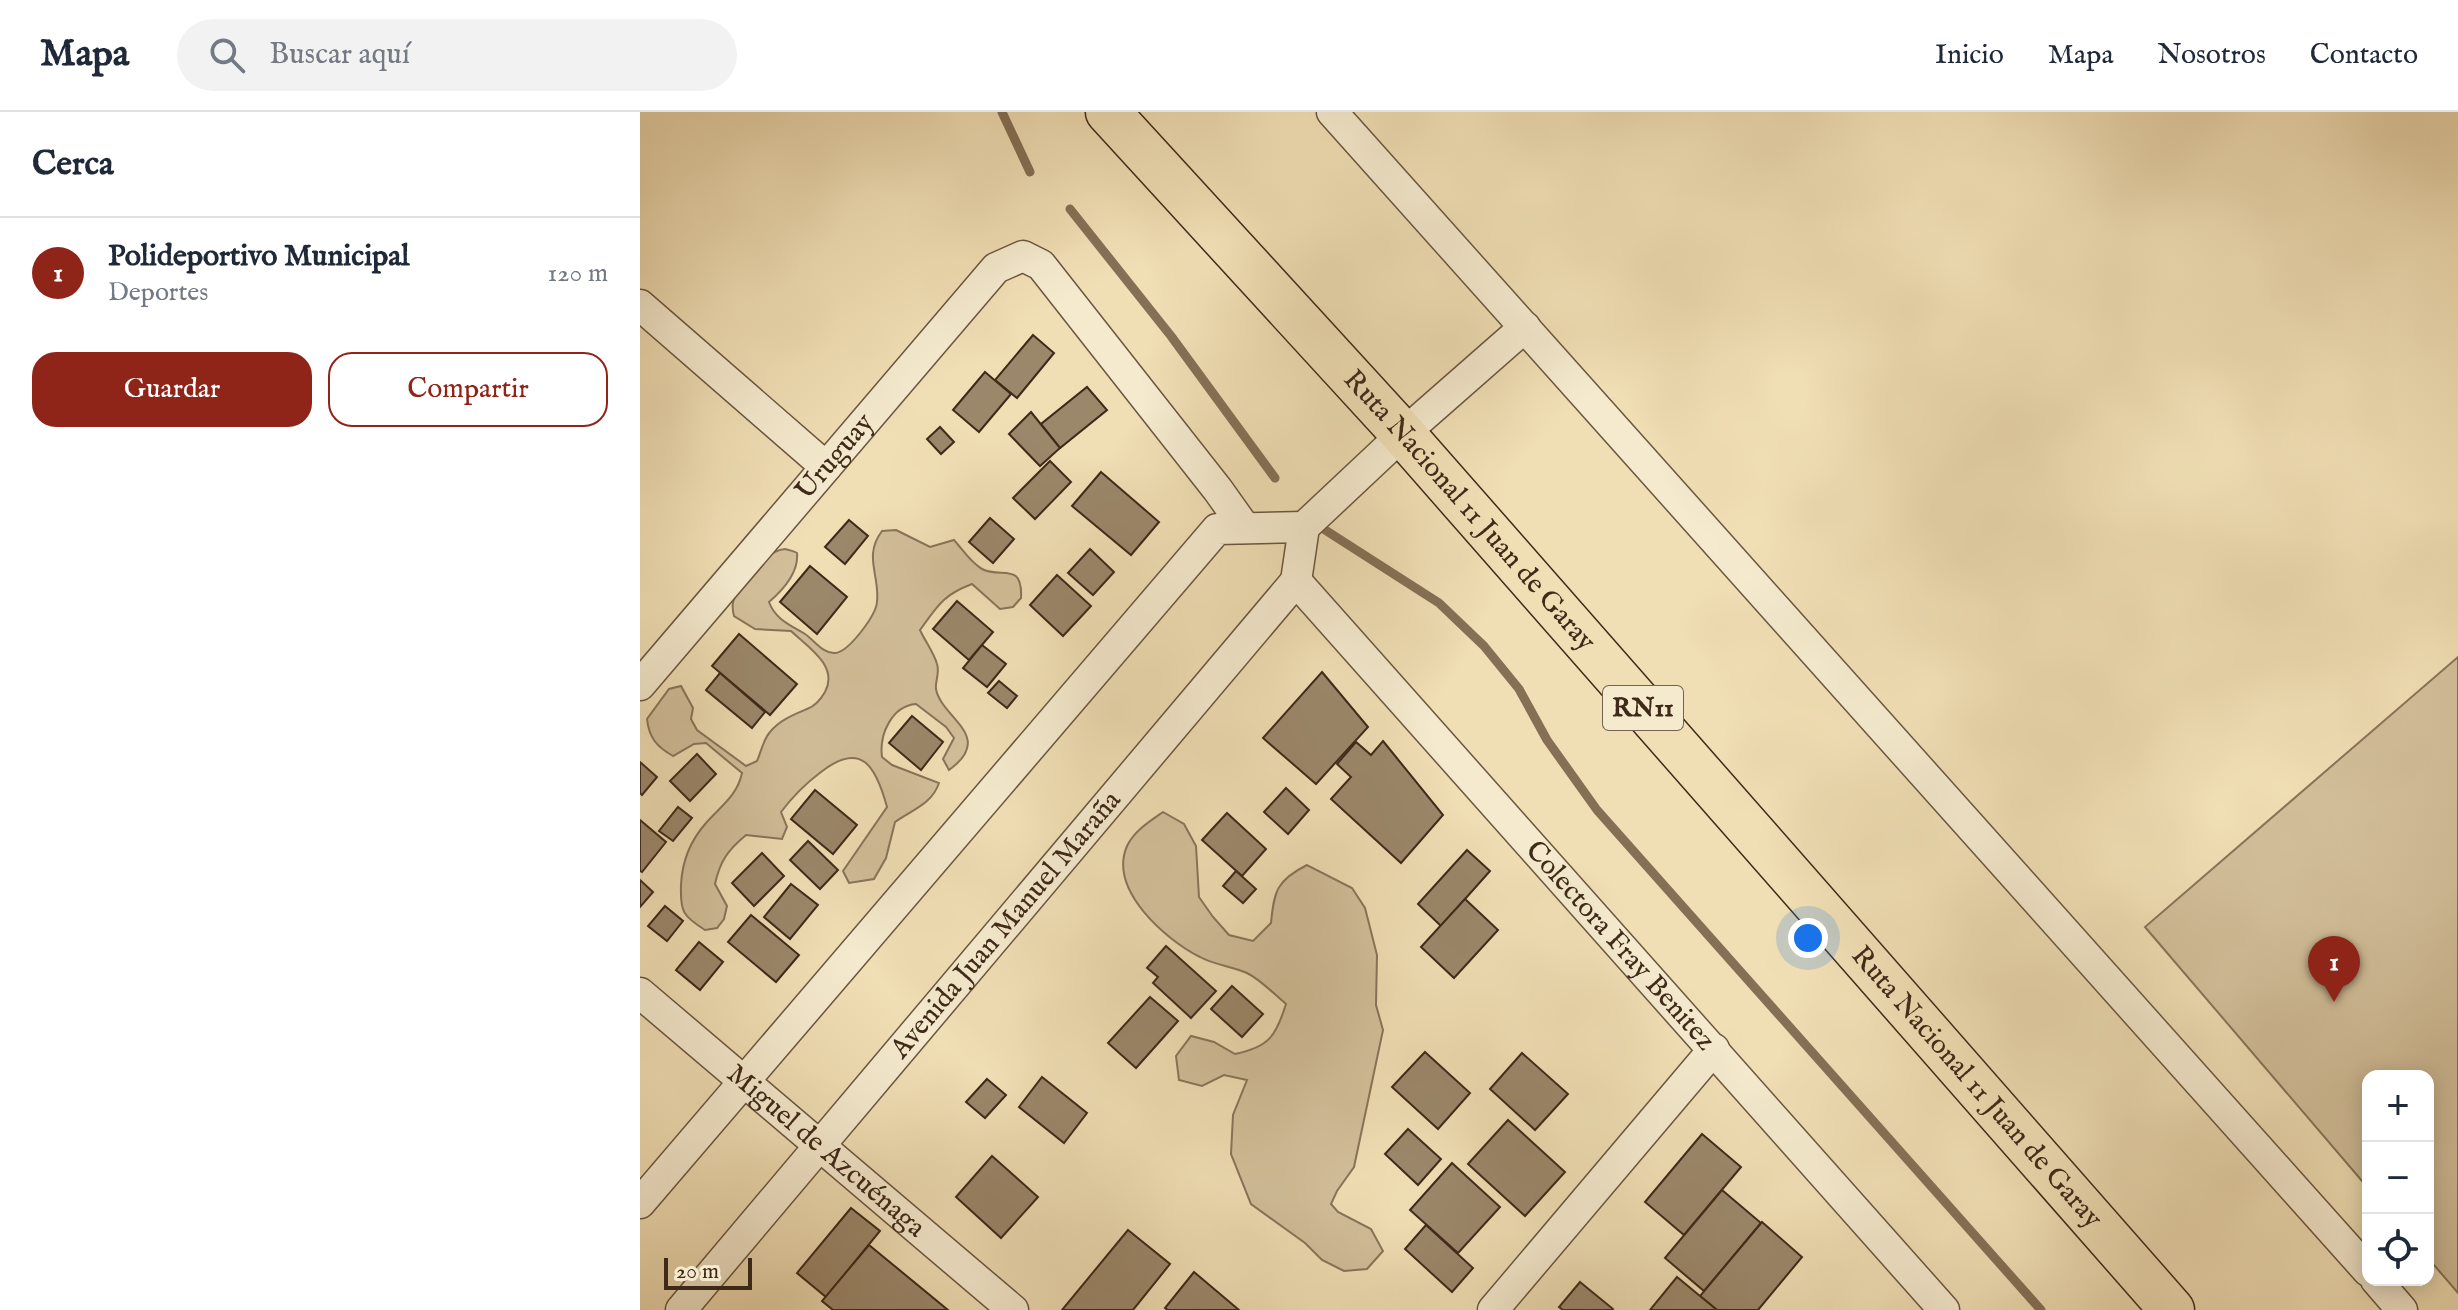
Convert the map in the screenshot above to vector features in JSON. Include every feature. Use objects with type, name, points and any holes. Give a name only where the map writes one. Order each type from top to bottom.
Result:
[{"type":"highway","name":"Ruta Nacional 11 Juan de Garay","points":[[1108,112],[1403,434],[2172,1310]]},
{"type":"street","points":[[1332,112],[2362,1264]]},
{"type":"street","name":"Uruguay","points":[[640,685],[996,268],[1023,256],[1041,265],[1245,528]]},
{"type":"street","points":[[640,305],[826,467]]},
{"type":"street","points":[[1296,581],[1304,527],[1403,434],[1525,327]]},
{"type":"street","points":[[640,1203],[1217,529],[1304,527]]},
{"type":"street","name":"Colectora Fray Benitez","points":[[1296,581],[1944,1310]]},
{"type":"street","name":"Avenida Juan Manuel Maraña","points":[[681,1310],[1296,581]]},
{"type":"street","name":"Miguel de Azcuénaga","points":[[640,993],[1013,1310]]},
{"type":"street","points":[[1493,1310],[1714,1049]]},
{"type":"street","points":[[2381,1286],[2402,1310]]},
{"type":"shaded area","points":[[896,530],[930,547],[954,540],[982,569],[1015,575],[1021,587],[1021,598],[1013,607],[1000,609],[972,584],[954,592],[942,602],[920,630],[937,664],[936,689],[940,699],[962,728],[968,747],[949,770],[943,759],[954,738],[946,727],[916,704],[900,710],[885,731],[882,757],[892,765],[939,783],[932,796],[921,806],[895,822],[886,858],[874,879],[849,883],[843,871],[887,807],[872,770],[857,758],[847,758],[815,777],[781,812],[787,827],[782,839],[746,835],[730,851],[722,862],[715,884],[727,906],[724,919],[717,928],[705,930],[687,917],[682,907],[683,868],[695,837],[732,794],[742,773],[706,743],[694,744],[673,756],[655,741],[647,719],[669,689],[681,686],[693,708],[691,719],[697,730],[746,766],[757,761],[774,728],[820,700],[828,683],[828,674],[820,658],[791,631],[755,629],[734,616],[733,603],[740,587],[769,555],[785,549],[797,553],[793,574],[769,602],[779,617],[823,649],[831,653],[841,651],[861,632],[877,602],[873,557],[876,540],[882,531]]},
{"type":"shaded area","points":[[2458,657],[2458,1293],[2434,1265],[2434,1070],[2362,1070],[2362,1181],[2145,927]]},
{"type":"shaded area","points":[[1163,812],[1184,824],[1196,846],[1199,897],[1229,935],[1253,941],[1271,923],[1276,895],[1283,882],[1307,865],[1352,888],[1365,908],[1377,955],[1376,1005],[1383,1030],[1354,1167],[1331,1204],[1338,1212],[1371,1229],[1383,1251],[1367,1269],[1344,1271],[1322,1260],[1305,1243],[1251,1204],[1231,1154],[1233,1115],[1247,1080],[1224,1075],[1202,1086],[1179,1080],[1176,1056],[1191,1036],[1214,1042],[1235,1054],[1256,1048],[1270,1038],[1286,1004],[1247,973],[1205,960],[1186,949],[1157,926],[1133,896],[1123,863],[1127,846],[1138,831]]},
{"type":"building","points":[[1033,335],[1054,353],[1017,398],[995,380]]},
{"type":"building","points":[[985,372],[1011,394],[979,432],[953,410]]},
{"type":"building","points":[[1087,387],[1107,410],[1060,448],[1041,424]]},
{"type":"building","points":[[1031,412],[1060,448],[1040,466],[1009,434]]},
{"type":"building","points":[[940,427],[954,442],[941,454],[927,439]]},
{"type":"building","points":[[1050,461],[1071,482],[1035,519],[1013,498]]},
{"type":"building","points":[[1101,472],[1159,522],[1131,555],[1072,506]]},
{"type":"building","points":[[990,518],[1014,539],[993,563],[969,542]]},
{"type":"building","points":[[849,520],[868,536],[845,564],[825,547]]},
{"type":"building","points":[[1090,549],[1114,572],[1093,595],[1068,573]]},
{"type":"building","points":[[810,566],[847,597],[817,634],[780,602]]},
{"type":"building","points":[[1057,575],[1091,606],[1063,636],[1030,605]]},
{"type":"building","points":[[957,601],[993,632],[969,660],[933,629]]},
{"type":"building","points":[[739,634],[797,684],[770,715],[712,666]]},
{"type":"building","points":[[982,645],[1006,664],[987,687],[963,668]]},
{"type":"building","points":[[1322,672],[1368,727],[1316,784],[1263,738]]},
{"type":"building","points":[[720,673],[765,712],[752,728],[706,690]]},
{"type":"building","points":[[999,681],[1017,696],[1007,708],[988,693]]},
{"type":"building","points":[[912,716],[943,742],[921,770],[889,743]]},
{"type":"building","points":[[1383,741],[1443,815],[1401,863],[1331,799],[1351,777],[1337,764],[1356,742],[1371,755]]},
{"type":"building","points":[[697,754],[716,774],[690,801],[670,781]]},
{"type":"building","points":[[640,762],[657,777],[642,795],[640,793]]},
{"type":"building","points":[[1286,788],[1309,810],[1288,834],[1264,812]]},
{"type":"building","points":[[815,790],[857,825],[833,854],[791,819]]},
{"type":"building","points":[[678,807],[692,818],[673,841],[659,831]]},
{"type":"building","points":[[1227,813],[1266,849],[1242,876],[1202,840]]},
{"type":"building","points":[[640,820],[666,842],[642,872],[640,871]]},
{"type":"building","points":[[808,841],[838,870],[820,889],[790,860]]},
{"type":"building","points":[[1467,850],[1490,871],[1441,926],[1418,904]]},
{"type":"building","points":[[762,853],[784,876],[754,906],[732,883]]},
{"type":"building","points":[[1236,871],[1256,889],[1243,903],[1223,886]]},
{"type":"building","points":[[640,880],[653,892],[640,907]]},
{"type":"building","points":[[791,884],[818,905],[790,939],[764,917]]},
{"type":"building","points":[[1465,899],[1498,930],[1454,978],[1421,947]]},
{"type":"building","points":[[665,906],[683,921],[667,941],[648,926]]},
{"type":"building","points":[[751,915],[799,955],[776,982],[728,942]]},
{"type":"building","points":[[699,942],[723,962],[700,990],[676,970]]},
{"type":"building","points":[[1166,946],[1216,991],[1191,1018],[1153,983],[1158,977],[1147,968]]},
{"type":"building","points":[[1232,986],[1263,1014],[1242,1037],[1211,1009]]},
{"type":"building","points":[[1150,997],[1178,1021],[1136,1068],[1108,1043]]},
{"type":"building","points":[[1425,1052],[1470,1093],[1438,1129],[1392,1087]]},
{"type":"building","points":[[1522,1053],[1568,1094],[1535,1130],[1490,1089]]},
{"type":"building","points":[[1042,1077],[1087,1113],[1064,1143],[1019,1107]]},
{"type":"building","points":[[987,1079],[1006,1095],[985,1118],[966,1102]]},
{"type":"building","points":[[1508,1120],[1565,1172],[1525,1216],[1468,1164]]},
{"type":"building","points":[[1408,1129],[1441,1159],[1418,1185],[1385,1154]]},
{"type":"building","points":[[1702,1134],[1741,1167],[1684,1235],[1645,1202]]},
{"type":"building","points":[[992,1156],[1038,1197],[1001,1238],[956,1197]]},
{"type":"building","points":[[1452,1163],[1500,1207],[1458,1253],[1410,1210]]},
{"type":"building","points":[[1722,1190],[1761,1223],[1704,1291],[1665,1258]]},
{"type":"building","points":[[851,1208],[880,1231],[826,1297],[797,1273]]},
{"type":"building","points":[[1762,1222],[1802,1257],[1758,1310],[1717,1310],[1700,1296]]},
{"type":"building","points":[[1426,1225],[1473,1268],[1452,1292],[1405,1249]]},
{"type":"building","points":[[1128,1230],[1170,1264],[1133,1310],[1062,1310]]},
{"type":"building","points":[[869,1245],[948,1310],[833,1310],[822,1301]]},
{"type":"building","points":[[1194,1272],[1239,1310],[1165,1308]]},
{"type":"building","points":[[1677,1277],[1700,1296],[1717,1310],[1650,1310]]},
{"type":"building","points":[[1580,1282],[1613,1309],[1563,1310],[1559,1307]]},
{"type":"waterway","points":[[1002,112],[1030,172]]},
{"type":"waterway","points":[[1070,209],[1171,336],[1275,478]]},
{"type":"waterway","points":[[1322,528],[1439,603],[1484,646],[1519,689],[1547,740],[1597,810],[2041,1310]]},
{"type":"place","name":"Polideportivo Municipal","points":[[2334,1002]]}]
